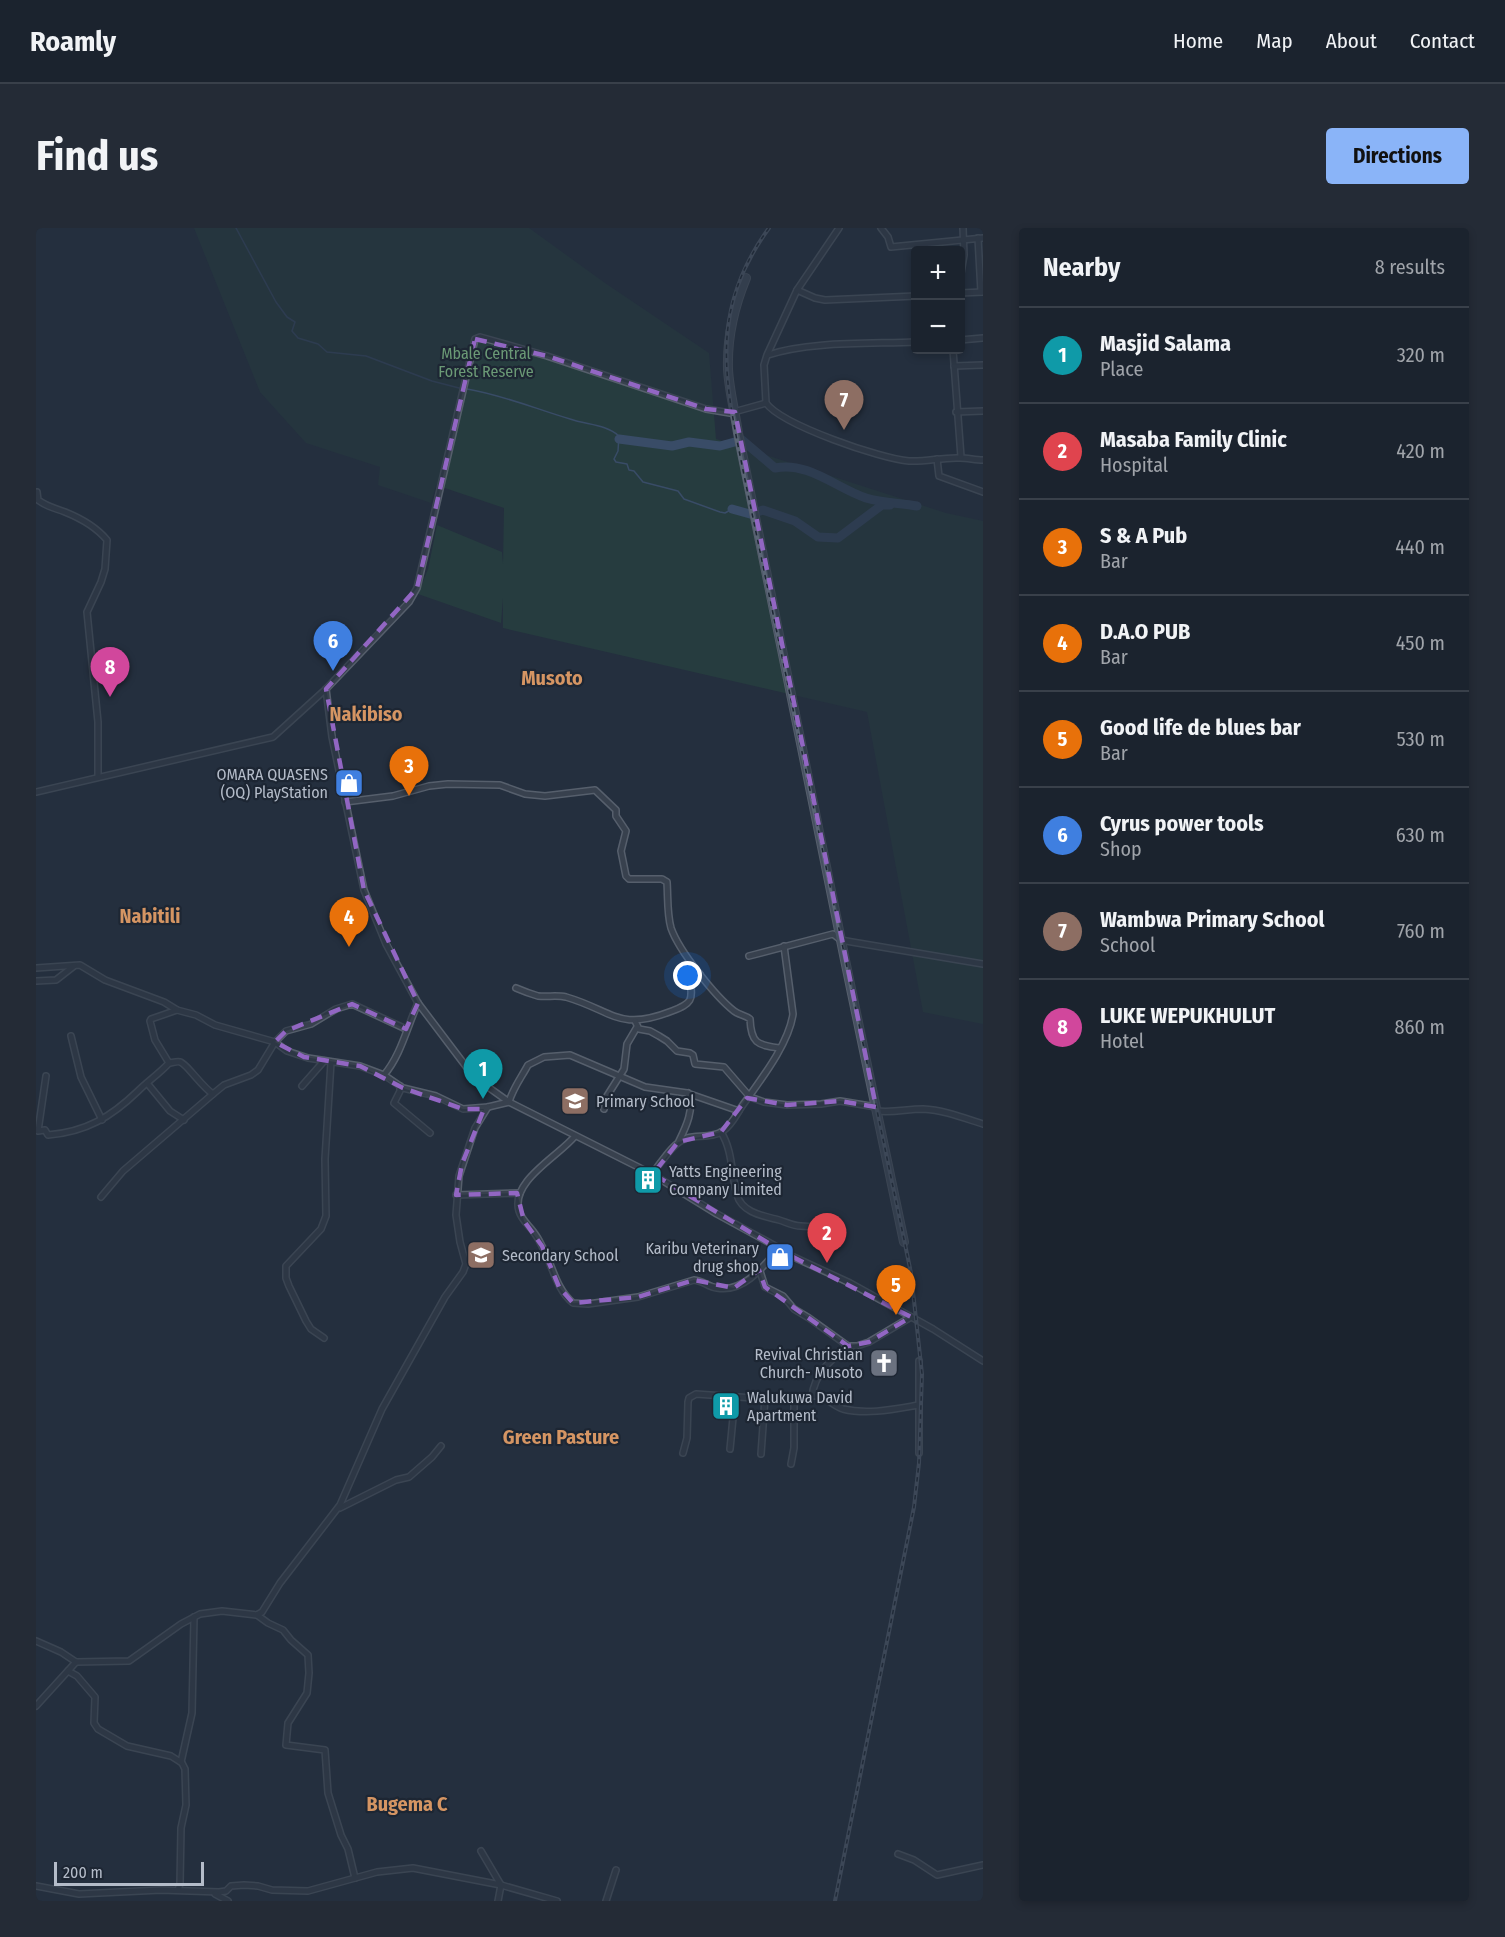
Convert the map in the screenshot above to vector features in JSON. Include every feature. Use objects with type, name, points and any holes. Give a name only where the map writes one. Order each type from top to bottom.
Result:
[{"type":"main road","points":[[746,278],[736,303],[729,339],[728,371],[738,433],[904,1242]]},
{"type":"street","points":[[839,228],[797,290],[767,355],[764,365],[766,403],[779,415],[850,446],[900,460],[961,458],[983,460]]},
{"type":"street","points":[[881,228],[888,237],[891,247],[980,238],[982,292],[965,293]]},
{"type":"street","points":[[963,228],[964,246]]},
{"type":"street","points":[[797,290],[825,300],[911,296]]},
{"type":"street","points":[[36,792],[273,736],[326,689],[409,602],[417,588],[422,575],[435,507],[475,339],[480,337],[547,356],[723,413],[766,403]]},
{"type":"street","points":[[965,340],[983,338]]},
{"type":"street","points":[[767,355],[807,347],[911,342]]},
{"type":"street","points":[[953,354],[961,458]]},
{"type":"street","points":[[954,366],[983,365]]},
{"type":"street","points":[[957,412],[983,411]]},
{"type":"street","points":[[937,459],[939,476],[983,492]]},
{"type":"street","points":[[37,492],[38,500],[49,508],[66,512],[99,530],[107,540],[103,576],[87,612],[98,722],[98,777]]},
{"type":"street","points":[[326,689],[332,737],[345,802],[363,890],[372,914],[418,1004],[474,1077],[509,1102],[652,1174],[726,1220],[785,1253],[850,1283],[933,1329],[983,1361]]},
{"type":"street","points":[[345,802],[393,796],[429,786],[448,784],[500,785],[525,794],[544,796],[595,790],[616,810],[616,816],[626,831],[621,851],[626,876],[629,879],[662,879],[667,882],[672,930],[681,949],[725,1004],[750,1019],[757,1043],[779,1048]]},
{"type":"street","points":[[749,956],[832,934],[841,940],[983,964]]},
{"type":"street","points":[[678,1142],[687,1138],[721,1132],[731,1123],[750,1097],[789,1032],[793,1014],[784,946]]},
{"type":"street","points":[[36,968],[75,965],[84,967],[105,980],[164,1002],[177,1010],[196,1015],[215,1025],[275,1042],[287,1051],[324,1061],[360,1066],[384,1075],[407,1090],[436,1096],[463,1108],[488,1107],[509,1102]]},
{"type":"street","points":[[36,981],[56,980],[75,965]]},
{"type":"street","points":[[604,1109],[607,1096],[624,1069],[627,1044],[636,1024],[689,1002],[693,992],[690,980],[700,974]]},
{"type":"street","points":[[516,988],[538,996],[558,995],[568,998],[636,1024],[659,1036],[677,1051],[693,1055],[695,1064],[724,1067],[750,1097],[764,1102],[821,1104],[840,1101],[886,1113],[921,1109],[937,1110],[983,1124]]},
{"type":"street","points":[[101,1197],[123,1171],[224,1085],[258,1070],[275,1042],[286,1031],[311,1024],[336,1009],[352,1004],[406,1029]]},
{"type":"street","points":[[384,1075],[405,1039],[406,1029],[418,1004]]},
{"type":"street","points":[[170,1063],[156,1040],[150,1021],[177,1010]]},
{"type":"street","points":[[71,1036],[81,1077],[102,1120]]},
{"type":"street","points":[[509,1102],[514,1086],[524,1074],[525,1068],[544,1057],[570,1055],[645,1087],[687,1093],[739,1112]]},
{"type":"street","points":[[46,1076],[38,1131],[45,1130],[48,1135],[82,1128],[102,1120],[127,1103],[170,1063],[179,1061],[186,1065],[198,1081],[213,1094]]},
{"type":"street","points":[[302,1086],[324,1061]]},
{"type":"street","points":[[324,1338],[311,1329],[306,1321],[286,1278],[286,1266],[321,1229],[326,1216],[325,1159],[331,1062]]},
{"type":"street","points":[[147,1083],[171,1111],[184,1120]]},
{"type":"street","points":[[400,1086],[394,1103],[430,1133]]},
{"type":"street","points":[[652,1174],[678,1142],[690,1113],[691,1102],[687,1093]]},
{"type":"street","points":[[257,1615],[336,1511],[382,1409],[445,1297],[464,1272],[466,1264],[456,1224],[456,1195],[466,1153],[478,1123],[488,1107]]},
{"type":"street","points":[[721,1132],[726,1140],[736,1194],[742,1204],[759,1216],[799,1226],[828,1230]]},
{"type":"street","points":[[575,1136],[570,1143],[546,1162],[520,1193],[519,1211],[537,1236],[559,1287],[573,1303],[588,1305],[638,1297],[694,1280],[703,1281],[714,1288],[734,1288],[760,1271],[779,1248]]},
{"type":"street","points":[[456,1195],[520,1193]]},
{"type":"street","points":[[760,1271],[765,1287],[783,1296],[794,1309],[848,1346],[868,1342],[911,1317]]},
{"type":"street","points":[[812,1396],[813,1383],[818,1374],[828,1362],[848,1346]]},
{"type":"street","points":[[919,1362],[919,1453]]},
{"type":"street","points":[[683,1453],[687,1438],[690,1398],[696,1394],[794,1401],[818,1396],[835,1406],[857,1411],[877,1411],[919,1405]]},
{"type":"street","points":[[730,1449],[735,1397]]},
{"type":"street","points":[[761,1454],[765,1398]]},
{"type":"street","points":[[791,1464],[794,1448],[794,1401]]},
{"type":"street","points":[[336,1511],[396,1480],[409,1477],[441,1446]]},
{"type":"street","points":[[36,1641],[61,1652],[76,1662],[129,1661],[164,1635],[194,1617],[210,1612],[257,1615],[262,1620],[283,1630],[308,1655],[309,1673],[307,1693],[288,1723],[286,1745],[325,1750],[328,1792],[341,1835],[348,1849],[355,1878]]},
{"type":"street","points":[[180,1762],[192,1713],[194,1617]]},
{"type":"street","points":[[36,1706],[76,1662]]},
{"type":"street","points":[[68,1671],[77,1676],[95,1697],[94,1723],[98,1730],[127,1746],[171,1756],[185,1768],[186,1805],[181,1828],[178,1890]]},
{"type":"street","points":[[481,1851],[501,1885],[498,1901]]},
{"type":"street","points":[[898,1854],[914,1860],[936,1875],[983,1865]]},
{"type":"street","points":[[36,1886],[79,1894],[178,1890],[211,1893],[226,1891],[231,1886],[244,1885],[272,1890],[308,1891],[396,1869],[413,1868],[501,1885],[557,1901]]},
{"type":"street","points":[[606,1901],[616,1870]]},
{"type":"street","points":[[211,1893],[228,1901]]},
{"type":"highlighted area","points":[[475,339],[547,356],[706,409],[735,412],[876,1107],[840,1101],[787,1105],[747,1098],[721,1132],[678,1142],[653,1174],[785,1253],[911,1317],[869,1342],[848,1346],[765,1287],[759,1270],[734,1288],[694,1280],[638,1297],[573,1303],[559,1287],[542,1246],[524,1221],[517,1193],[456,1195],[462,1164],[484,1109],[463,1109],[403,1088],[360,1066],[304,1057],[275,1042],[286,1031],[352,1004],[406,1029],[418,1003],[364,890],[326,689],[417,588]]},
{"type":"green space","name":"Mbale Central Forest Reserve","points":[[194,228],[529,228],[605,283],[709,353],[716,439],[946,513],[983,521],[983,1024],[923,1012],[867,712],[503,628],[503,598],[501,623],[418,594],[428,569],[437,525],[502,552],[503,564],[504,508],[436,485],[431,503],[378,485],[380,467],[306,443],[260,392]]},
{"type":"waterway","points":[[236,228],[276,302],[287,317],[295,322],[292,331],[298,338],[318,344],[327,352],[366,356],[432,381],[459,388]]},
{"type":"waterway","points":[[467,389],[608,429],[619,436],[618,451],[614,459],[616,462],[627,464],[629,470],[634,471],[643,482],[678,491],[684,499],[720,512],[725,513],[732,509]]},
{"type":"waterway","points":[[619,439],[672,446],[689,442],[720,446],[742,440],[775,468],[799,468],[866,498],[917,506]]},
{"type":"waterway","points":[[732,509],[750,514],[763,510],[795,521],[818,537],[838,538],[882,505],[890,505]]},
{"type":"railway","points":[[769,228],[750,259],[737,289],[729,318],[726,348],[731,409],[911,1273],[922,1374],[919,1463],[914,1507],[835,1901]]},
{"type":"place","name":"Wambwa Primary School","points":[[844,430]]},
{"type":"place","name":"Cyrus power tools","points":[[333,671]]},
{"type":"place","name":"LUKE WEPUKHULUT","points":[[110,697]]},
{"type":"place","name":"OMARA QUASENS (OQ) PlayStation","points":[[349,783]]},
{"type":"place","name":"S & A Pub","points":[[409,796]]},
{"type":"place","name":"D.A.O PUB","points":[[349,947]]},
{"type":"place","name":"Masjid Salama","points":[[483,1099]]},
{"type":"place","name":"Primary School","points":[[575,1101]]},
{"type":"place","name":"Yatts Engineering Company Limited","points":[[648,1180]]},
{"type":"place","name":"Secondary School","points":[[481,1255]]},
{"type":"place","name":"Karibu Veterinary drug shop","points":[[780,1257]]},
{"type":"place","name":"Masaba Family Clinic","points":[[827,1263]]},
{"type":"place","name":"Good life de blues bar","points":[[896,1315]]},
{"type":"place","name":"Revival Christian Church- Musoto","points":[[884,1363]]},
{"type":"place","name":"Walukuwa David Apartment","points":[[726,1406]]},
{"type":"district","name":"Musoto","points":[[552,678]]},
{"type":"district","name":"Nakibiso","points":[[366,714]]},
{"type":"district","name":"Nabitili","points":[[150,916]]},
{"type":"district","name":"Green Pasture","points":[[561,1437]]},
{"type":"district","name":"Bugema C","points":[[407,1804]]}]
